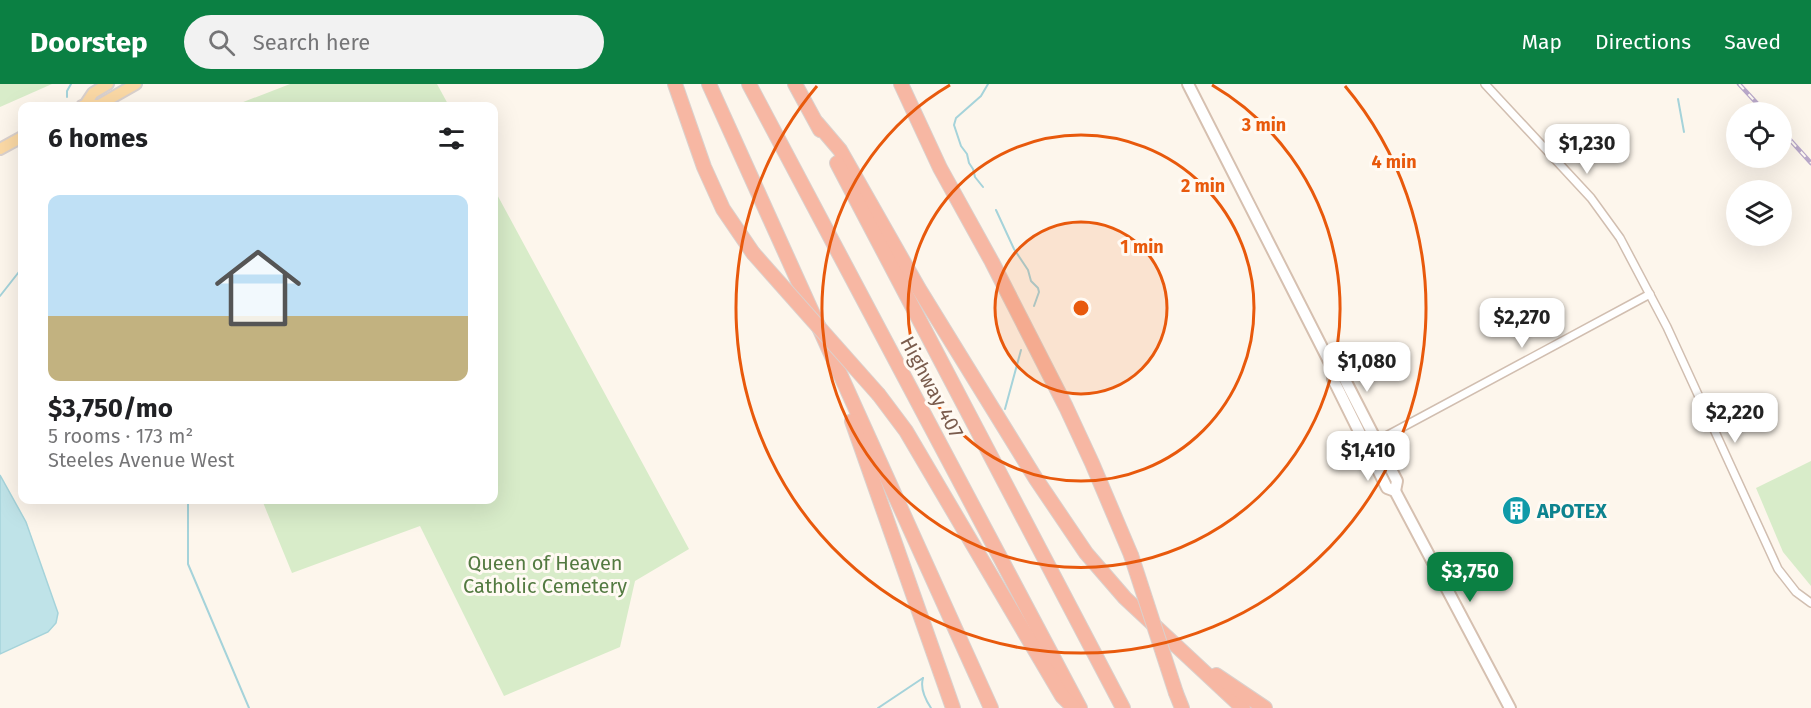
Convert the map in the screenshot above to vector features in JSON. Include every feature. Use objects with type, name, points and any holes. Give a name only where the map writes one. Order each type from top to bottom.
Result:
[{"type":"highway","points":[[675,84],[704,167],[723,209],[753,253],[879,395],[906,431],[1062,696],[1074,708]]},
{"type":"highway","points":[[709,84],[991,708]]},
{"type":"highway","name":"Highway 407","points":[[749,84],[1080,708]]},
{"type":"highway","name":"Highway 407","points":[[795,84],[1123,708]]},
{"type":"highway","points":[[901,84],[940,168],[992,262],[1092,463],[1131,555],[1182,708]]},
{"type":"highway","points":[[817,123],[840,150],[919,289],[1036,479],[1086,554],[1125,598],[1243,708]]},
{"type":"highway","points":[[842,378],[851,417],[952,708]]},
{"type":"highway","points":[[1189,658],[1265,708]]},
{"type":"main road","points":[[87,102],[93,93],[108,84]]},
{"type":"main road","points":[[104,102],[136,84]]},
{"type":"main road","points":[[1188,84],[1334,371],[1342,374],[1372,444],[1397,481],[1395,491],[1510,708]]},
{"type":"main road","points":[[0,149],[18,139]]},
{"type":"street","points":[[1485,84],[1591,198],[1620,238],[1650,294],[1778,569],[1796,592],[1811,603]]},
{"type":"street","points":[[1372,444],[1650,294]]},
{"type":"green space","points":[[0,84],[52,84],[0,107]]},
{"type":"green space","points":[[290,84],[437,84],[447,102],[243,102]]},
{"type":"green space","name":"Queen of Heaven Catholic Cemetery","points":[[498,196],[689,549],[635,581],[620,647],[504,696],[420,526],[292,573],[264,504],[498,504]]},
{"type":"green space","points":[[1811,461],[1811,586],[1783,552],[1756,488]]},
{"type":"water","points":[[0,475],[26,522],[58,613],[56,623],[48,632],[0,654]]},
{"type":"waterway","points":[[67,97],[71,84]]},
{"type":"waterway","points":[[983,187],[975,177],[954,125],[956,118],[981,96],[988,84]]},
{"type":"waterway","points":[[1678,99],[1684,132]]},
{"type":"waterway","points":[[996,210],[1014,249],[1028,270],[1031,281],[1038,288],[1039,292],[1034,306]]},
{"type":"waterway","points":[[0,296],[18,273]]},
{"type":"waterway","points":[[1005,409],[1021,350]]},
{"type":"waterway","points":[[188,504],[188,564],[249,708]]},
{"type":"waterway","points":[[923,678],[922,686],[931,708]]},
{"type":"waterway","points":[[878,708],[923,678]]},
{"type":"railway","points":[[1739,84],[1756,102]]},
{"type":"railway","points":[[1792,142],[1811,163]]},
{"type":"place","name":"APOTEX","points":[[1516,511]]}]
